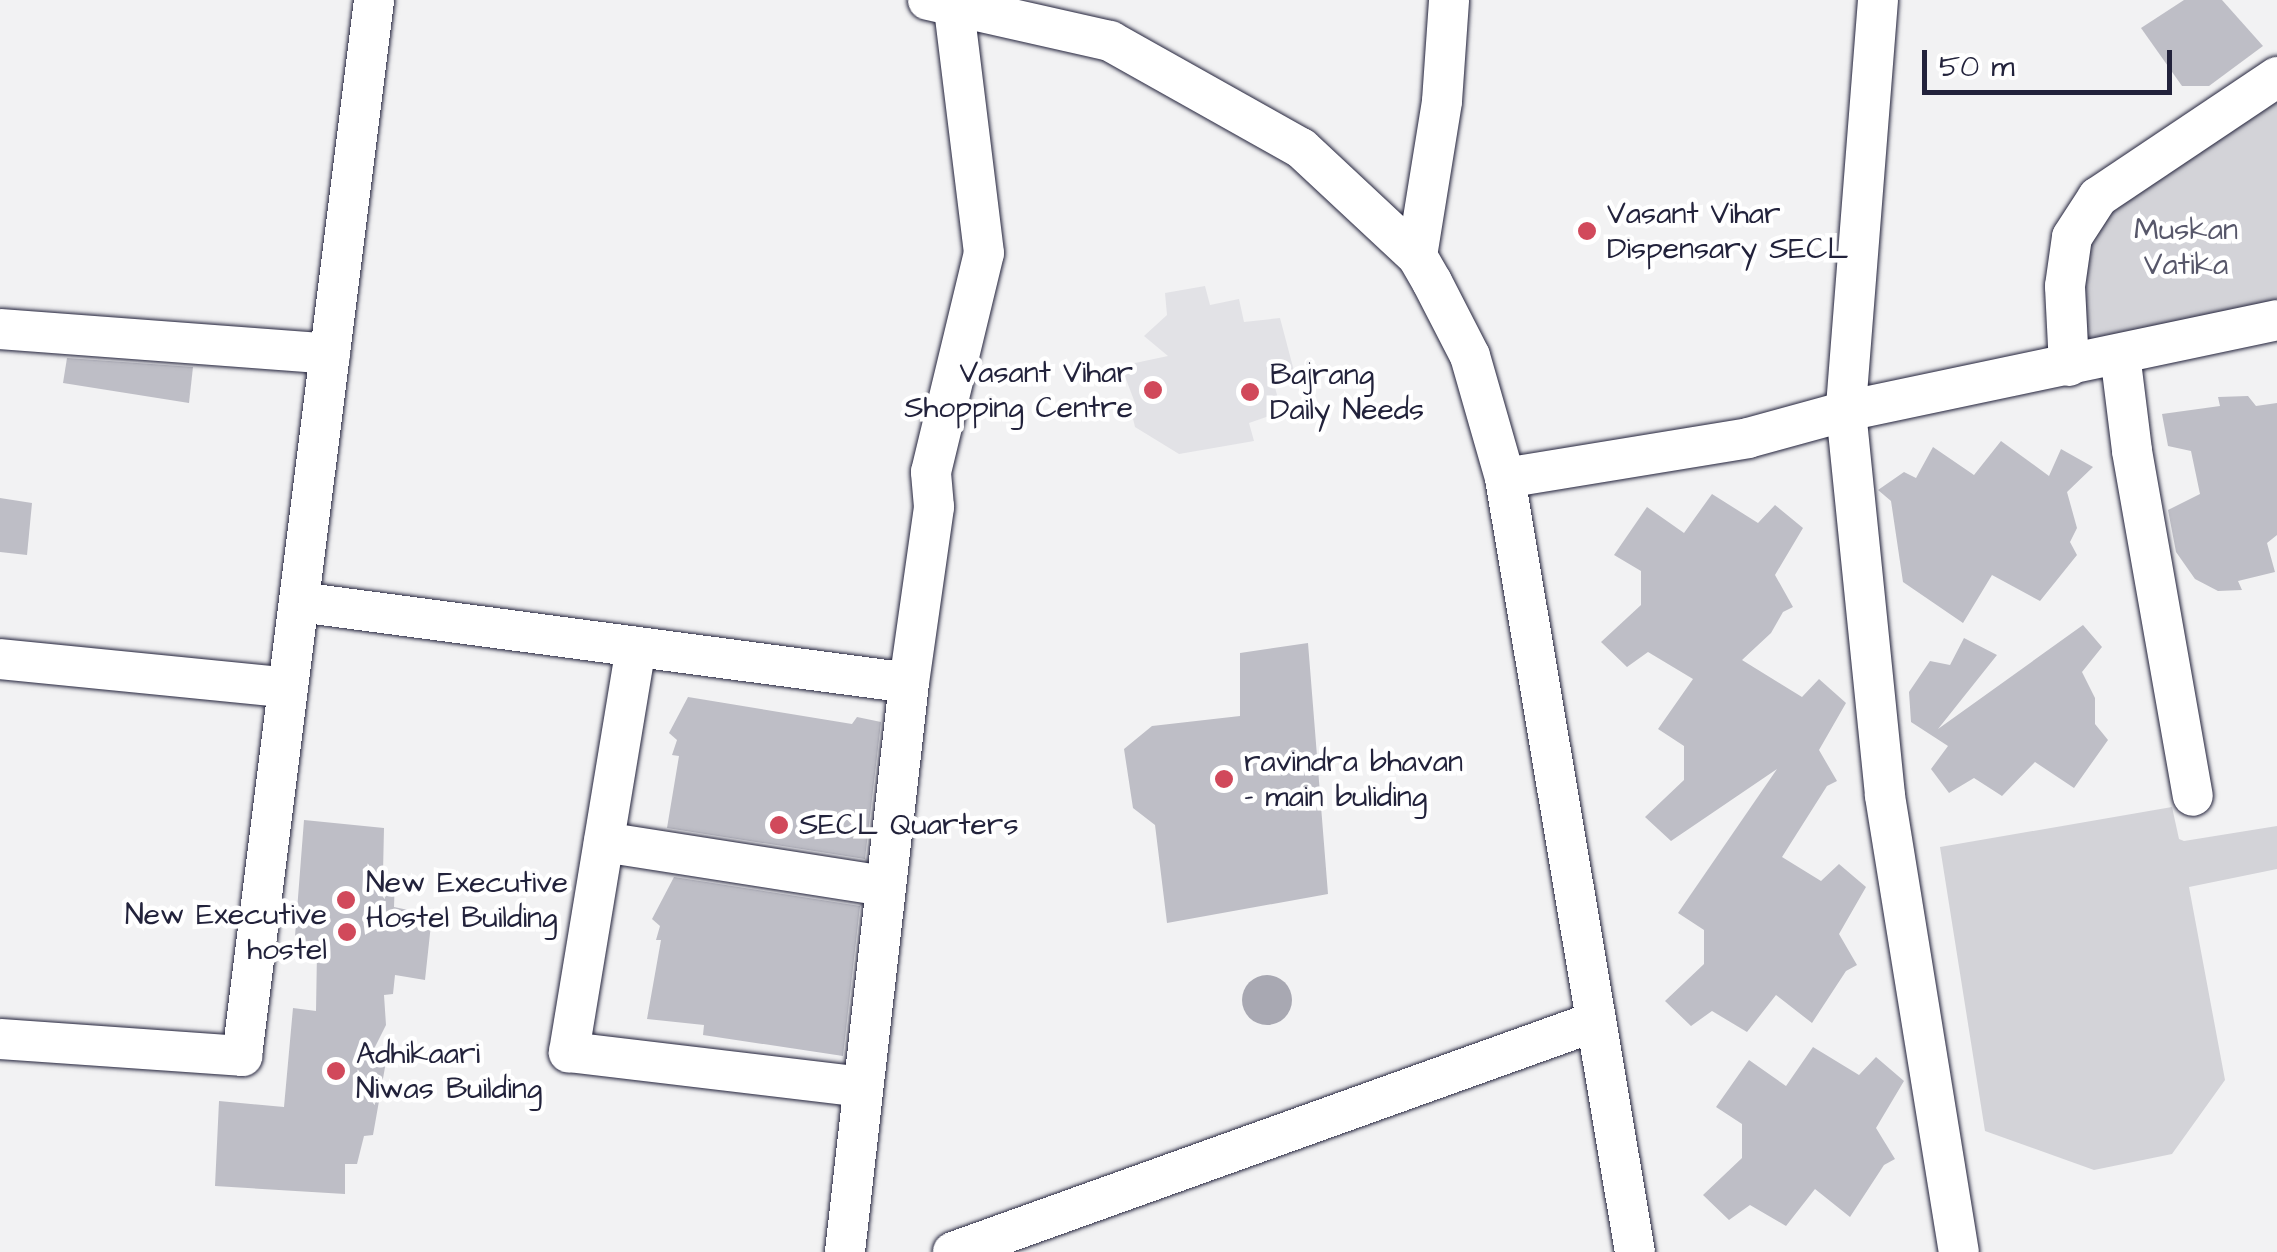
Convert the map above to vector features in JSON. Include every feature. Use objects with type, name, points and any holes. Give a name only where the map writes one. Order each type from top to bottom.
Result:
[{"type":"street","points":[[0,1039],[242,1056],[374,0]]},
{"type":"street","points":[[1417,256],[1442,101],[1449,0]]},
{"type":"street","points":[[1878,0],[1846,411],[1884,796],[1958,1252]]},
{"type":"street","points":[[845,1252],[909,684],[934,507],[931,472],[984,253],[945,2],[1110,41],[1301,148],[1417,256],[1470,356],[1505,478],[1635,1252]]},
{"type":"street","points":[[2069,366],[2065,286],[2072,237],[2098,197],[2277,77]]},
{"type":"street","points":[[1505,478],[1748,438],[1846,411],[2277,320]]},
{"type":"street","points":[[0,330],[330,354]]},
{"type":"street","points":[[2120,354],[2132,451],[2193,796]]},
{"type":"street","points":[[299,602],[909,684]]},
{"type":"street","points":[[636,647],[569,1052],[864,1087]]},
{"type":"street","points":[[0,659],[288,688]]},
{"type":"street","points":[[604,842],[886,886]]},
{"type":"street","points":[[953,1252],[1594,1022]]},
{"type":"shaded area","points":[[1205,286],[1210,305],[1239,299],[1244,322],[1280,318],[1294,371],[1272,376],[1277,395],[1272,415],[1249,423],[1254,441],[1179,454],[1135,427],[1130,406],[1135,403],[1121,366],[1168,356],[1144,336],[1167,315],[1165,293]]},
{"type":"shaded area","points":[[1267,975],[1285,982],[1292,1000],[1285,1018],[1267,1025],[1249,1018],[1242,1000],[1249,982]]},
{"type":"green space","name":"Muskan Vatika","points":[[2277,77],[2277,320],[2069,366],[2072,237]]},
{"type":"green space","points":[[2172,807],[2179,839],[2184,841],[2277,826],[2277,869],[2189,887],[2225,1080],[2172,1154],[2094,1170],[1985,1131],[1940,847]]},
{"type":"building","points":[[2184,0],[2222,0],[2263,46],[2209,86],[2182,86],[2141,28]]},
{"type":"building","points":[[67,358],[193,367],[189,403],[63,383]]},
{"type":"building","points":[[2248,396],[2256,406],[2277,403],[2277,535],[2267,543],[2275,572],[2238,581],[2242,590],[2218,591],[2195,579],[2176,552],[2168,510],[2200,494],[2191,451],[2168,446],[2162,414],[2220,406],[2218,397]]},
{"type":"building","points":[[2001,441],[2049,476],[2061,449],[2093,467],[2067,492],[2077,528],[2070,542],[2077,555],[2040,601],[1992,575],[1963,623],[1903,582],[1891,501],[1878,490],[1904,472],[1916,478],[1933,447],[1974,475]]},
{"type":"building","points":[[1712,494],[1758,523],[1775,505],[1803,528],[1775,575],[1793,607],[1783,612],[1771,633],[1742,660],[1802,697],[1819,679],[1846,703],[1819,750],[1837,781],[1827,786],[1782,857],[1821,881],[1839,864],[1866,887],[1839,934],[1857,965],[1846,971],[1812,1023],[1776,995],[1747,1032],[1712,1011],[1691,1026],[1665,1001],[1704,964],[1704,930],[1678,913],[1777,769],[1671,841],[1645,817],[1684,780],[1684,746],[1658,729],[1693,679],[1648,652],[1627,667],[1601,642],[1641,605],[1641,571],[1614,555],[1647,507],[1684,533]]},
{"type":"building","points":[[0,498],[32,503],[27,555],[0,552]]},
{"type":"building","points":[[2083,625],[2102,647],[2082,672],[2095,698],[2095,724],[2108,740],[2074,788],[2035,762],[2002,796],[1974,778],[1949,793],[1931,769],[1948,746],[1911,722],[1909,692],[1930,661],[1950,665],[1964,638],[1997,655],[1938,729]]},
{"type":"building","name":"ravindra bhavan - main buliding","points":[[1308,643],[1328,894],[1167,923],[1155,825],[1133,808],[1124,749],[1152,726],[1240,716],[1240,653]]},
{"type":"building","points":[[688,697],[852,724],[857,717],[881,722],[865,859],[667,828],[679,756],[672,755],[677,740],[669,733]]},
{"type":"building","points":[[304,820],[384,828],[383,873],[395,877],[394,907],[432,915],[425,980],[395,975],[393,994],[384,995],[386,1025],[371,1055],[387,1056],[373,1135],[364,1136],[357,1164],[345,1164],[345,1194],[215,1186],[219,1101],[284,1107],[293,1008],[316,1011],[317,951],[294,949]]},
{"type":"building","points":[[674,877],[860,906],[843,1056],[703,1035],[704,1025],[647,1019],[661,940],[656,940],[660,926],[652,919]]},
{"type":"building","points":[[1813,1047],[1859,1075],[1876,1057],[1904,1081],[1876,1128],[1895,1159],[1884,1165],[1850,1217],[1815,1189],[1786,1226],[1750,1205],[1729,1220],[1703,1195],[1742,1158],[1742,1124],[1716,1107],[1749,1060],[1786,1086]]},
{"type":"place","name":"Vasant Vihar Dispensary SECL","points":[[1587,231]]},
{"type":"place","name":"Vasant Vihar Shopping Centre","points":[[1153,390]]},
{"type":"place","name":"Bajrang Daily Needs","points":[[1250,392]]},
{"type":"place","name":"ravindra bhavan - main buliding","points":[[1224,779]]},
{"type":"place","name":"SECL Quarters","points":[[779,825]]},
{"type":"place","name":"New Executive Hostel Building","points":[[346,900]]},
{"type":"place","name":"New Executive hostel","points":[[347,932]]},
{"type":"place","name":"Adhikaari Niwas Building","points":[[336,1071]]}]
